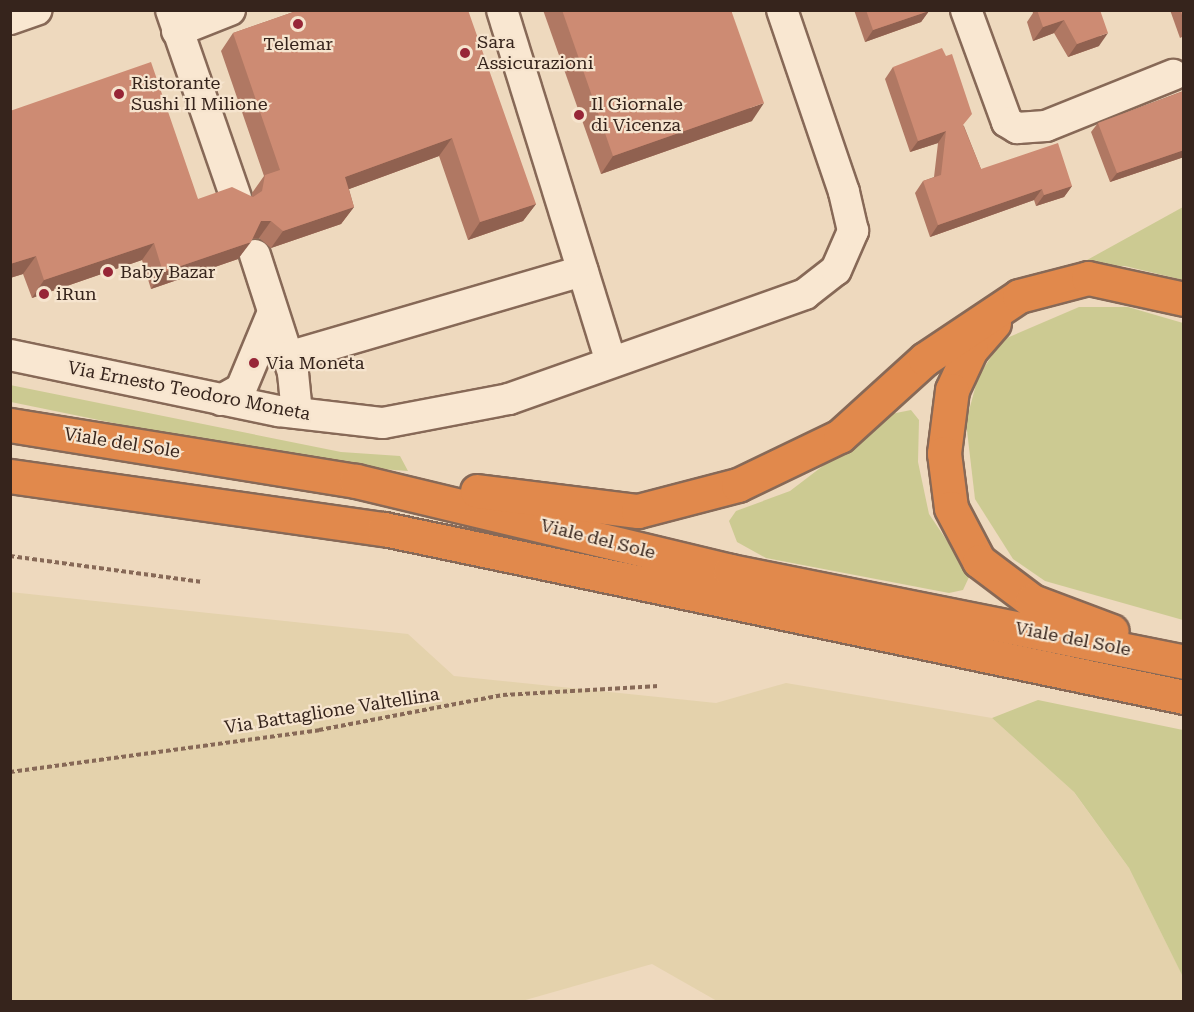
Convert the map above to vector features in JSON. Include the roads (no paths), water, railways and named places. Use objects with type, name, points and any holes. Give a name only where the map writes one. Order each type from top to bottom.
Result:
[{"type":"highway","points":[[356,481],[638,511],[738,485],[840,436],[925,359],[1019,296],[1088,278],[1184,299]]},
{"type":"highway","points":[[1019,296],[971,349],[952,390],[944,453],[951,508],[979,561],[1032,601],[1184,660]]},
{"type":"highway","name":"Viale del Sole","points":[[10,425],[356,481],[730,571],[1184,660]]},
{"type":"highway","name":"Viale del Sole","points":[[10,478],[49,480],[384,529],[1184,697]]},
{"type":"street","points":[[230,10],[174,21],[236,198]]},
{"type":"street","points":[[502,10],[611,362]]},
{"type":"street","name":"Via Ernesto Teodoro Moneta","points":[[10,356],[221,400],[297,413],[383,423],[509,399],[805,294],[836,270],[853,231],[846,201],[782,10]]},
{"type":"street","points":[[966,10],[1007,122],[1017,128],[1046,126],[1173,75]]},
{"type":"street","points":[[255,255],[288,357],[297,413]]},
{"type":"street","points":[[288,357],[583,271]]},
{"type":"street","points":[[221,400],[241,389],[273,312]]},
{"type":"place","name":"Telemar","points":[[298,24]]},
{"type":"place","name":"Sara Assicurazioni","points":[[465,53]]},
{"type":"place","name":"Ristorante Sushi Il Milione","points":[[119,94]]},
{"type":"place","name":"Il Giornale di Vicenza","points":[[579,115]]},
{"type":"place","name":"Baby Bazar","points":[[108,272]]},
{"type":"place","name":"iRun","points":[[44,294]]},
{"type":"place","name":"Via Moneta","points":[[254,363]]}]
